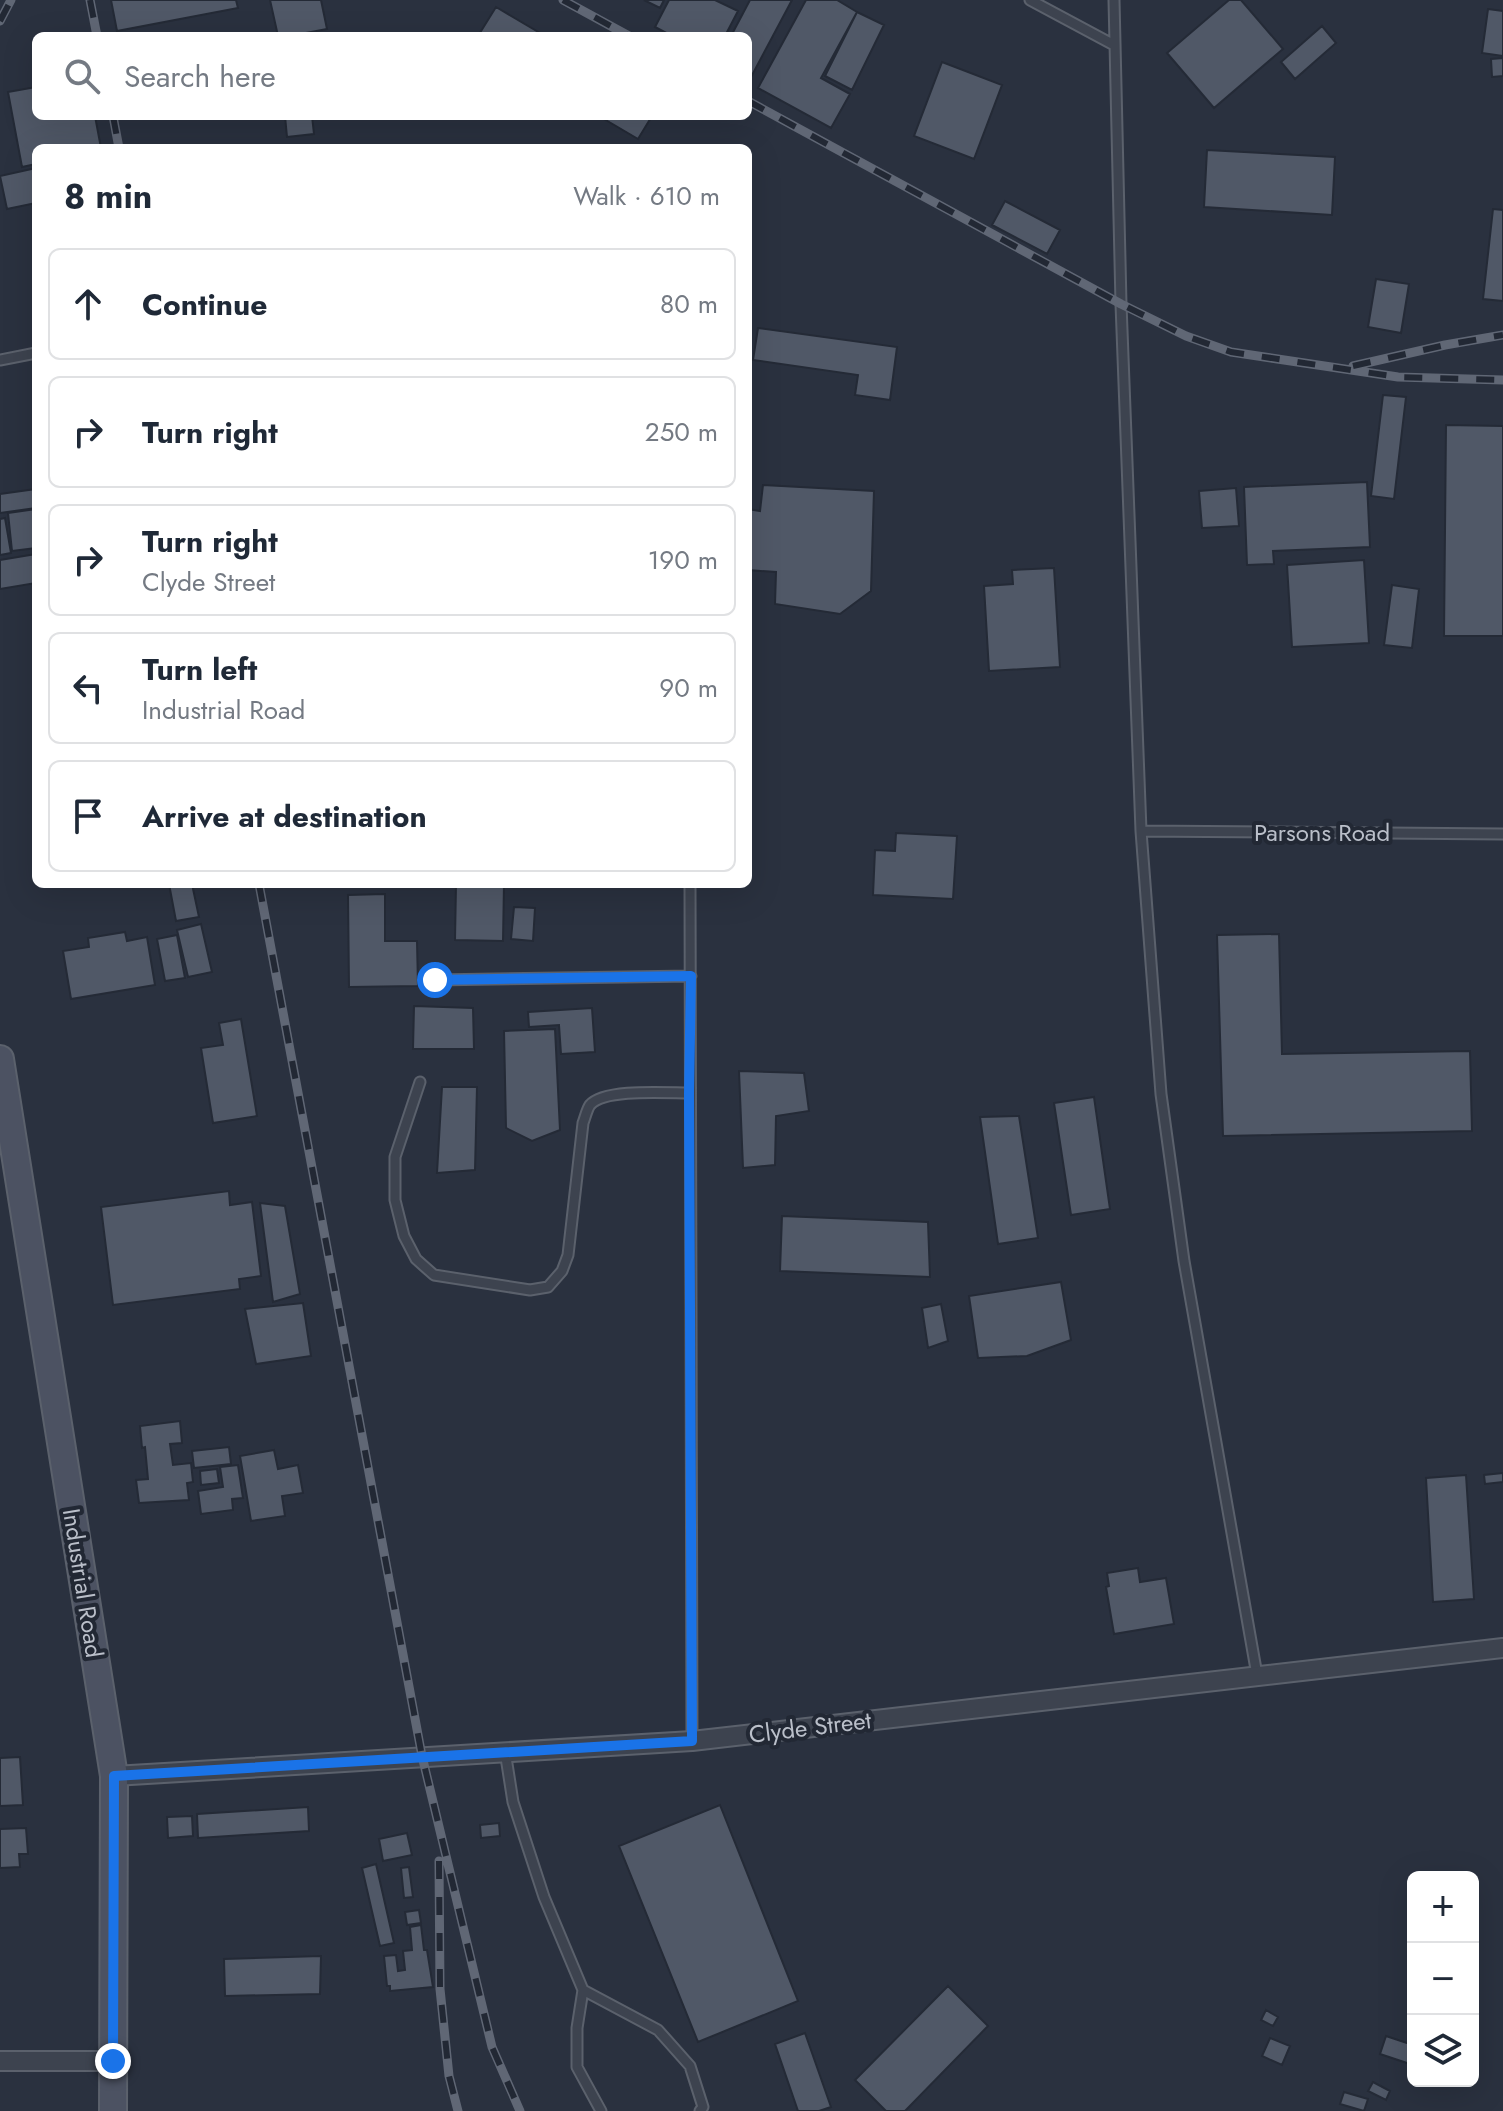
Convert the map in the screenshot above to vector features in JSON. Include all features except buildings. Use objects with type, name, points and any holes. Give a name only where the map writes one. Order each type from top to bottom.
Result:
[{"type":"street","name":"Industrial Road","points":[[0,1059],[7,1154],[114,1776],[113,2111]]},
{"type":"street","name":"Clyde Street","points":[[114,1776],[692,1741],[1503,1648]]},
{"type":"street","points":[[0,2061],[113,2061]]},
{"type":"lane","points":[[1030,0],[1114,45]]},
{"type":"lane","points":[[1114,0],[1121,304],[1141,831],[1161,1094],[1184,1261],[1257,1675]]},
{"type":"lane","points":[[0,360],[32,354]]},
{"type":"lane","name":"Parsons Road","points":[[1141,831],[1503,834]]},
{"type":"lane","points":[[690,888],[692,1741]]},
{"type":"lane","points":[[435,980],[691,976]]},
{"type":"lane","points":[[420,1082],[395,1157],[395,1200],[404,1236],[416,1259],[434,1275],[530,1290],[548,1287],[562,1271],[568,1255],[583,1123],[590,1105],[603,1097],[625,1094],[689,1093]]},
{"type":"lane","points":[[505,1751],[513,1802],[544,1897],[583,1990],[577,2028],[577,2067],[601,2111]]},
{"type":"lane","points":[[583,1990],[658,2030],[690,2066],[703,2107],[700,2111]]},
{"type":"railway","points":[[0,21],[11,0]]},
{"type":"railway","points":[[90,0],[96,32]]},
{"type":"railway","points":[[563,0],[622,32]]},
{"type":"railway","points":[[752,103],[1121,304],[1186,336],[1231,352],[1398,377],[1503,380]]},
{"type":"railway","points":[[114,120],[118,144]]},
{"type":"railway","points":[[1353,366],[1503,335]]},
{"type":"railway","points":[[260,888],[422,1756],[492,2047],[520,2111]]},
{"type":"railway","points":[[439,1861],[440,1989],[449,2076],[458,2111]]},
{"type":"route","points":[[113,2061],[114,1776],[692,1741],[691,976],[435,980]]}]
